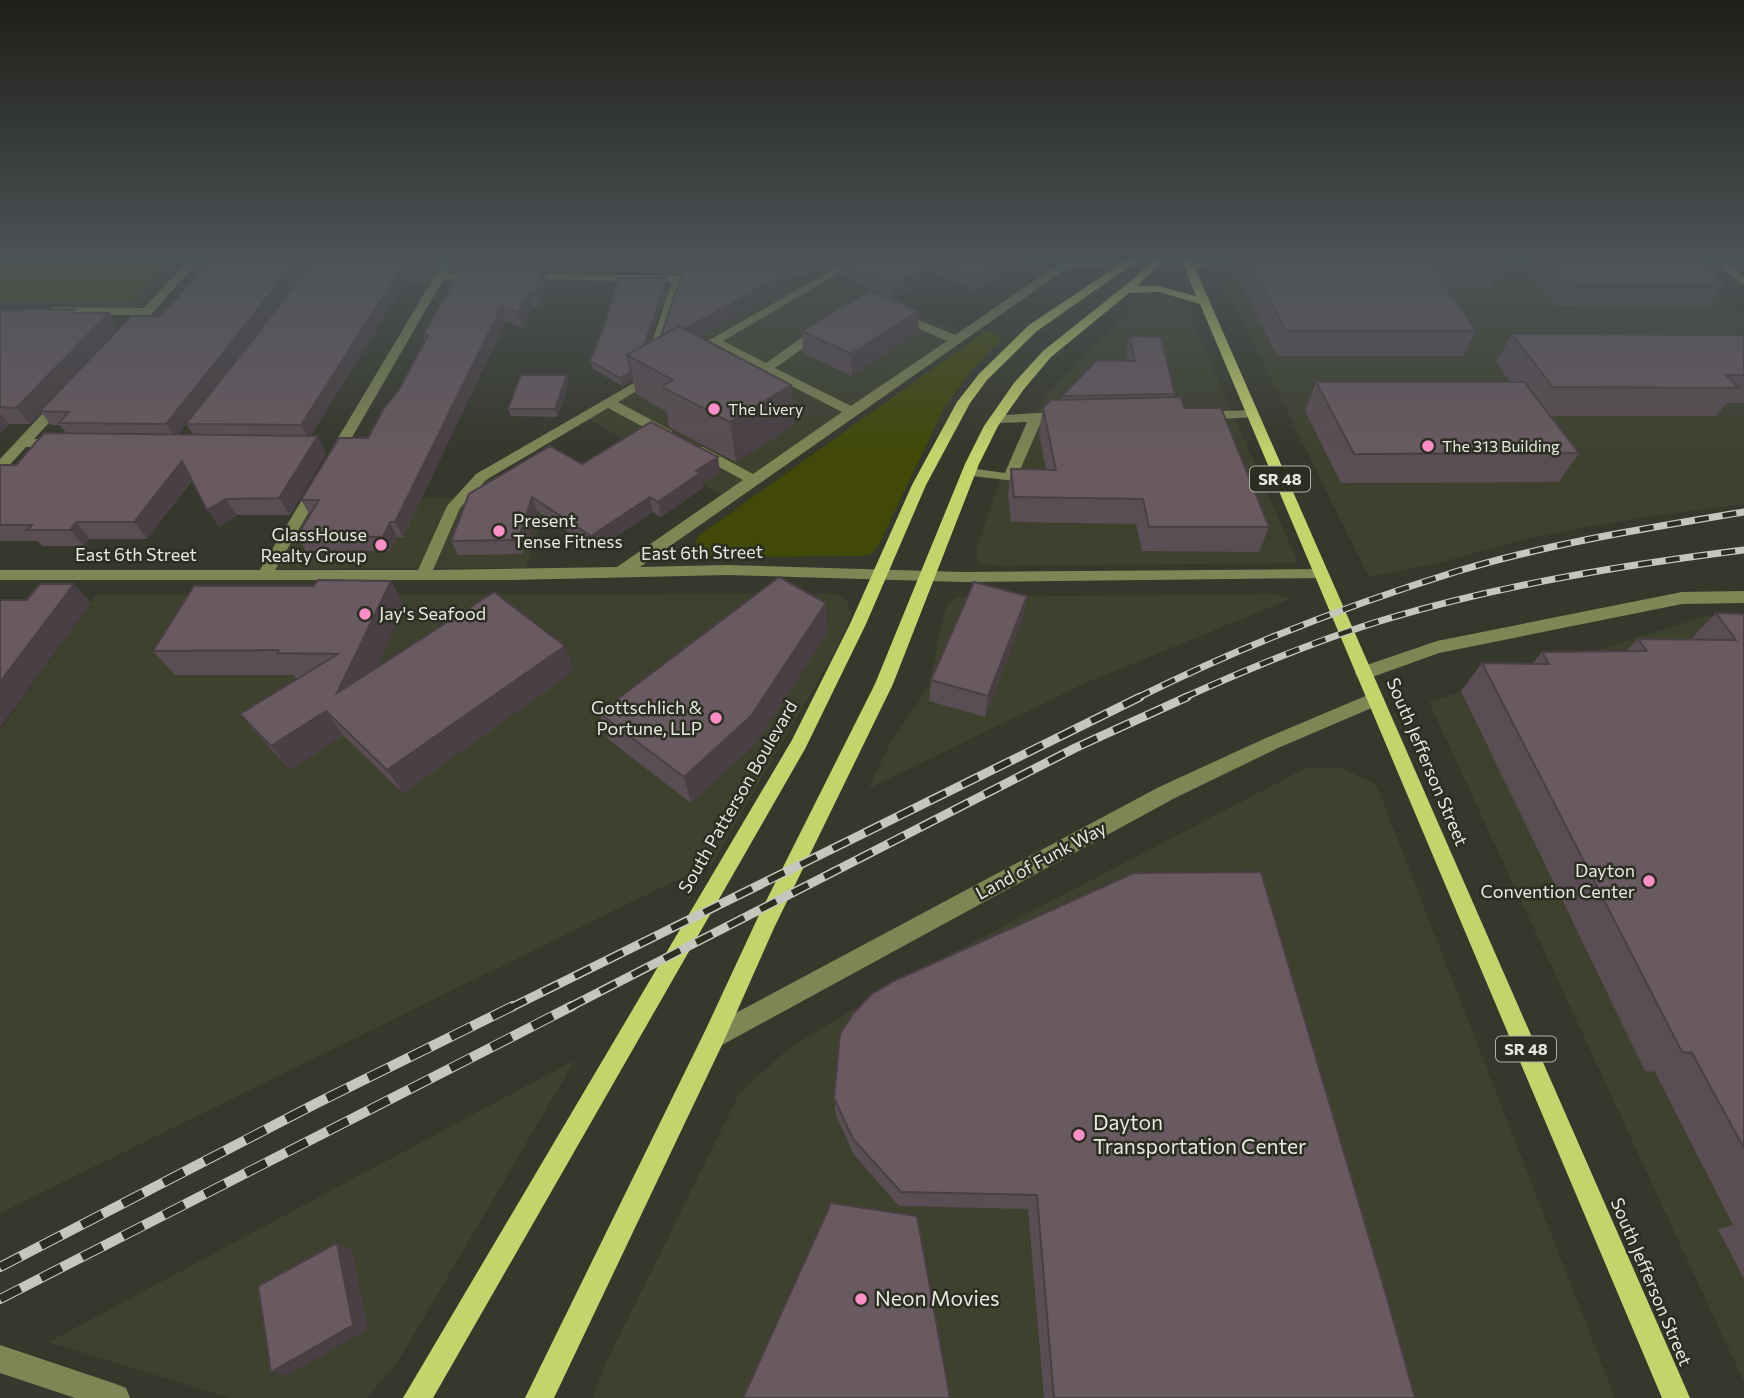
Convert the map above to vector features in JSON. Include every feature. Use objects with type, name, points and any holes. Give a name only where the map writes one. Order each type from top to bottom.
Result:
[{"type":"main road","name":"South Patterson Boulevard","points":[[417,1398],[799,744],[946,432],[978,383],[1038,324]]},
{"type":"main road","points":[[540,1398],[714,1037],[766,922],[884,684],[969,472],[996,419],[1019,386],[1047,354],[1083,324]]},
{"type":"main road","name":"South Jefferson Street","points":[[1214,324],[1676,1398]]},
{"type":"street","points":[[120,341],[136,324]]},
{"type":"street","points":[[265,574],[323,475],[333,446],[410,324]]},
{"type":"street","points":[[645,380],[664,324]]},
{"type":"street","points":[[423,575],[454,506],[481,477],[743,324]]},
{"type":"street","points":[[768,367],[831,324]]},
{"type":"street","points":[[919,324],[955,340]]},
{"type":"street","points":[[618,574],[978,324]]},
{"type":"street","points":[[714,341],[852,412]]},
{"type":"street","points":[[0,467],[69,393]]},
{"type":"street","points":[[607,402],[753,480]]},
{"type":"street","points":[[1186,416],[1252,414]]},
{"type":"street","points":[[969,472],[1010,478],[1036,417]]},
{"type":"street","points":[[996,419],[1077,417]]},
{"type":"street","points":[[23,443],[75,443]]},
{"type":"street","name":"East 6th Street","points":[[0,575],[618,574],[727,570],[928,576],[1321,574]]},
{"type":"street","points":[[1364,673],[1437,647],[1682,598],[1744,597]]},
{"type":"street","name":"Land of Funk Way","points":[[714,1037],[1166,793],[1272,743],[1375,699]]},
{"type":"street","points":[[0,1359],[116,1398]]},
{"type":"shaded area","points":[[658,324],[944,324],[962,332],[723,495],[580,414],[638,380]]},
{"type":"shaded area","points":[[1117,324],[1194,324],[1298,563],[1000,566],[978,563],[976,550],[1000,480],[1025,427],[1046,395]]},
{"type":"shaded area","points":[[1244,324],[1744,324],[1744,504],[1638,518],[1529,538],[1439,563],[1369,577]]},
{"type":"shaded area","points":[[480,473],[491,481],[549,498],[526,568],[259,569],[302,498],[453,498]]},
{"type":"shaded area","points":[[836,594],[848,603],[852,614],[838,646],[711,866],[664,886],[0,1213],[0,730],[96,595]]},
{"type":"shaded area","points":[[1275,594],[1290,599],[1081,685],[868,789],[890,744],[929,686],[942,621],[948,605],[956,597]]},
{"type":"shaded area","name":"Dayton Convention Center","points":[[1704,617],[1744,617],[1744,1382],[1429,702]]},
{"type":"shaded area","points":[[1308,767],[1341,768],[1376,784],[1615,1398],[593,1398],[604,1367],[739,1094],[787,1050],[910,975]]},
{"type":"shaded area","points":[[575,1060],[397,1363],[367,1398],[230,1398],[49,1342]]},
{"type":"green space","points":[[986,331],[1002,338],[975,366],[945,406],[873,553],[863,556],[706,557],[697,552],[698,536]]},
{"type":"building","points":[[0,324],[98,324],[16,408],[0,407]]},
{"type":"building","points":[[123,324],[246,324],[166,424],[59,423],[69,412],[40,411]]},
{"type":"building","points":[[265,324],[366,324],[301,425],[186,424]]},
{"type":"building","points":[[429,324],[493,324],[395,522],[390,522],[383,537],[297,536],[319,500],[301,500],[339,438],[368,438],[384,408],[399,390],[428,335],[423,335]]},
{"type":"building","points":[[604,324],[651,324],[644,345],[627,355],[631,372],[620,378],[590,361]]},
{"type":"building","points":[[665,324],[694,324],[685,329],[679,326],[661,336]]},
{"type":"building","points":[[813,324],[898,324],[851,354],[802,331]]},
{"type":"building","points":[[1282,324],[1471,324],[1476,331],[1286,331]]},
{"type":"building","points":[[679,326],[791,385],[730,422],[662,387],[673,380],[627,355]]},
{"type":"building","points":[[1512,334],[1744,335],[1744,375],[1726,375],[1739,388],[1553,387]]},
{"type":"building","points":[[1129,336],[1161,337],[1175,394],[1062,396],[1097,360],[1135,361]]},
{"type":"building","points":[[521,375],[567,375],[555,409],[508,409]]},
{"type":"building","points":[[1316,382],[1524,382],[1579,453],[1354,454]]},
{"type":"building","points":[[1181,397],[1184,408],[1221,408],[1269,527],[1149,527],[1143,499],[1014,497],[1011,469],[1056,470],[1043,408],[1051,400]]},
{"type":"building","points":[[651,422],[718,457],[658,502],[650,497],[591,536],[532,497],[518,540],[451,541],[469,494],[550,446],[582,464]]},
{"type":"building","points":[[44,433],[318,436],[279,498],[226,499],[207,510],[182,461],[134,522],[76,522],[70,530],[27,530],[32,525],[0,525],[0,465],[16,465]]},
{"type":"building","points":[[779,577],[826,603],[751,716],[684,777],[599,713]]},
{"type":"building","points":[[318,580],[391,581],[337,693],[494,592],[565,646],[387,770],[326,711],[271,746],[240,714],[338,654],[277,653],[279,650],[153,651],[194,586],[314,586]]},
{"type":"building","points":[[974,582],[1027,596],[988,696],[931,680]]},
{"type":"building","points":[[40,584],[74,584],[0,682],[0,600],[27,600]]},
{"type":"building","name":"Dayton Convention Center","points":[[1716,613],[1744,614],[1744,1148],[1692,1053],[1682,1052],[1482,663],[1549,664],[1542,652],[1647,651],[1638,639],[1736,640]]},
{"type":"building","name":"Dayton Transportation Center","points":[[1261,872],[1415,1398],[1054,1398],[1037,1195],[901,1192],[853,1139],[834,1098],[840,1034],[853,1014],[872,994],[894,981],[1134,873]]},
{"type":"building","name":"Neon Movies","points":[[831,1203],[917,1216],[950,1398],[743,1398]]},
{"type":"building","points":[[337,1243],[353,1325],[271,1372],[258,1286]]},
{"type":"railway","points":[[1137,698],[1215,661],[1295,628],[1458,571],[1564,544],[1744,512]]},
{"type":"railway","points":[[1183,698],[1311,645],[1363,626],[1434,606],[1566,577],[1744,550]]},
{"type":"railway","points":[[510,1008],[1140,697]]},
{"type":"railway","points":[[568,1008],[1075,748],[1187,697]]},
{"type":"railway","points":[[0,1267],[315,1104],[513,1006]]},
{"type":"railway","points":[[0,1299],[572,1006]]},
{"type":"place","name":"The Livery","points":[[714,409]]},
{"type":"place","name":"The 313 Building","points":[[1428,446]]},
{"type":"place","name":"Present Tense Fitness","points":[[499,531]]},
{"type":"place","name":"GlassHouse Realty Group","points":[[381,545]]},
{"type":"place","name":"Jay's Seafood","points":[[365,614]]},
{"type":"place","name":"Gottschlich & Portune, LLP","points":[[716,718]]},
{"type":"place","name":"Dayton Convention Center","points":[[1649,881]]},
{"type":"place","name":"Dayton Transportation Center","points":[[1079,1135]]},
{"type":"place","name":"Neon Movies","points":[[861,1299]]}]
